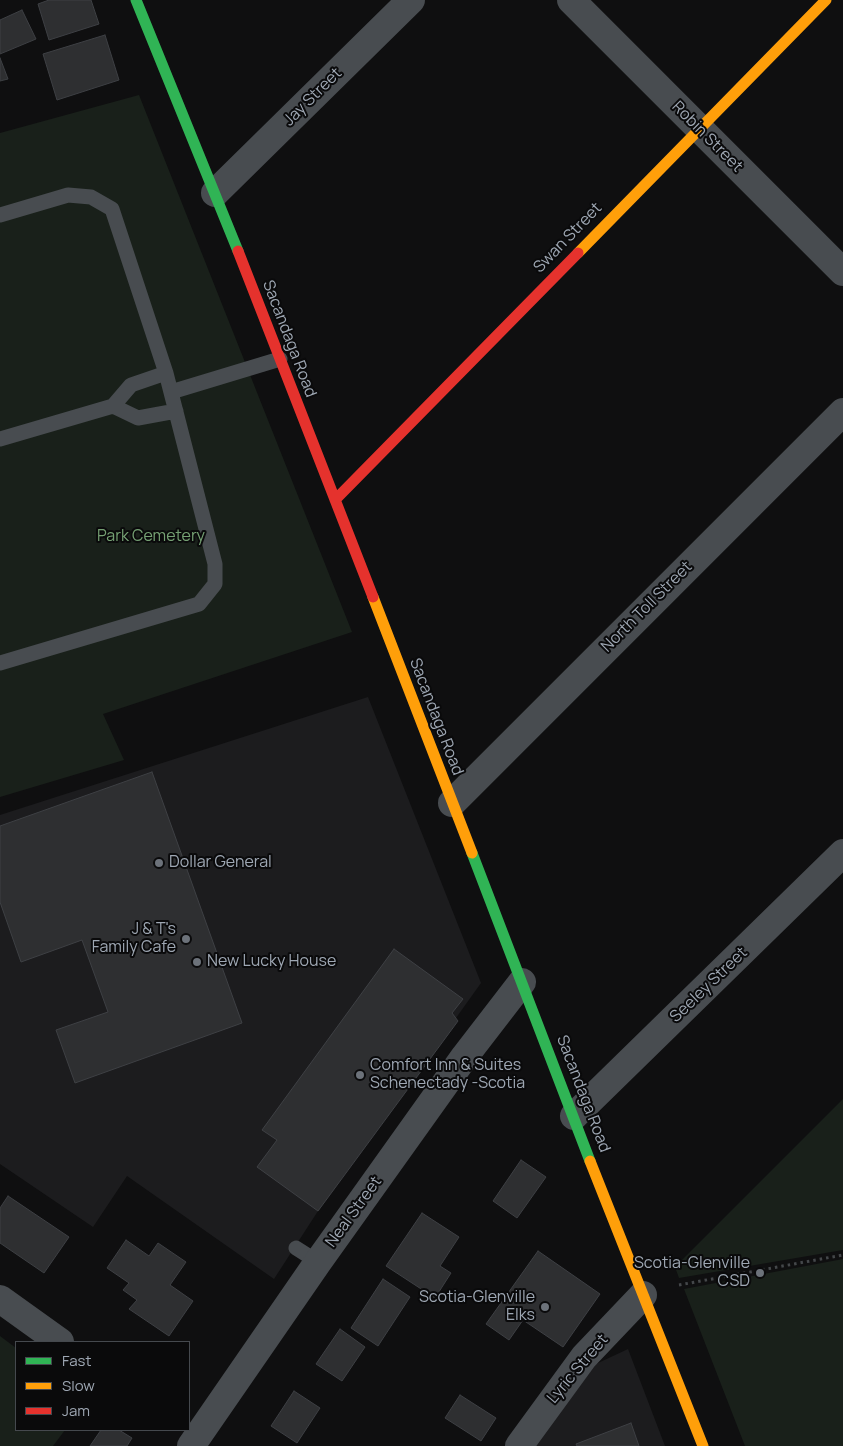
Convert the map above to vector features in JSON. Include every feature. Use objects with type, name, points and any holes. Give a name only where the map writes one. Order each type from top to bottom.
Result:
[{"type":"main road","name":"Sacandaga Road","points":[[136,0],[280,358],[703,1446]]},
{"type":"main road","name":"Swan Street","points":[[335,500],[698,128],[826,0]]},
{"type":"street","name":"Jay Street","points":[[215,193],[411,0]]},
{"type":"street","name":"Robin Street","points":[[571,0],[843,272]]},
{"type":"street","name":"North Toll Street","points":[[452,803],[843,412]]},
{"type":"street","name":"Seeley Street","points":[[574,1116],[843,853]]},
{"type":"street","name":"Neal Street","points":[[194,1440],[307,1255],[522,982]]},
{"type":"street","name":"Lyric Street","points":[[519,1446],[584,1356],[643,1295]]},
{"type":"street","points":[[0,1299],[59,1341]]},
{"type":"lane","points":[[0,215],[68,195],[91,197],[112,209],[166,373],[215,564],[215,584],[199,604],[0,663]]},
{"type":"lane","points":[[171,392],[280,358]]},
{"type":"lane","points":[[0,439],[113,406],[131,385],[166,373]]},
{"type":"lane","points":[[113,406],[138,418],[176,411]]},
{"type":"path","points":[[678,1285],[843,1255]]},
{"type":"shaded area","points":[[368,697],[481,983],[318,1211],[274,1279],[127,1176],[93,1227],[0,1164],[0,815]]},
{"type":"shaded area","points":[[628,1349],[665,1446],[535,1446],[596,1364]]},
{"type":"green space","name":"Park Cemetery","points":[[139,95],[352,632],[103,714],[124,760],[0,797],[0,133]]},
{"type":"green space","points":[[843,1099],[843,1250],[679,1278],[675,1267]]},
{"type":"green space","points":[[843,1259],[843,1446],[745,1446],[684,1289]]},
{"type":"green space","points":[[0,1336],[15,1347],[15,1431],[64,1431],[53,1446],[0,1446]]},
{"type":"building","points":[[49,0],[91,0],[99,24],[49,40],[38,4]]},
{"type":"building","points":[[22,10],[36,39],[0,54],[0,20]]},
{"type":"building","points":[[105,35],[119,80],[57,100],[43,54]]},
{"type":"building","points":[[0,58],[8,79],[0,81]]},
{"type":"building","points":[[152,772],[242,1023],[75,1083],[56,1030],[108,1012],[82,940],[21,962],[0,902],[0,826]]},
{"type":"building","name":"Comfort Inn & Suites Schenectady -Scotia","points":[[394,949],[463,999],[452,1013],[458,1021],[318,1211],[257,1167],[277,1140],[262,1130]]},
{"type":"building","points":[[521,1160],[546,1177],[517,1218],[493,1201]]},
{"type":"building","points":[[8,1196],[69,1237],[44,1273],[0,1243],[0,1208]]},
{"type":"building","points":[[422,1213],[459,1237],[440,1266],[451,1273],[435,1298],[386,1266]]},
{"type":"building","points":[[126,1240],[149,1256],[158,1243],[186,1262],[170,1285],[193,1301],[169,1336],[129,1309],[137,1300],[123,1290],[129,1283],[107,1268]]},
{"type":"building","name":"Scotia-Glenville Elks","points":[[538,1251],[600,1294],[563,1347],[523,1320],[509,1340],[486,1324]]},
{"type":"building","points":[[383,1279],[410,1297],[378,1346],[351,1328]]},
{"type":"building","points":[[340,1329],[365,1347],[342,1381],[316,1364]]},
{"type":"building","points":[[294,1391],[320,1408],[297,1443],[271,1426]]},
{"type":"building","points":[[460,1395],[496,1418],[481,1441],[445,1418]]},
{"type":"building","points":[[631,1423],[639,1446],[577,1446],[576,1444]]},
{"type":"building","points":[[100,1431],[121,1431],[132,1438],[127,1446],[90,1446]]},
{"type":"traffic: fast","points":[[136,0],[238,251]]},
{"type":"traffic: fast","points":[[472,853],[590,1161]]},
{"type":"traffic: slow","points":[[578,253],[826,0]]},
{"type":"traffic: slow","points":[[373,597],[472,853]]},
{"type":"traffic: slow","points":[[590,1161],[703,1446]]},
{"type":"traffic: jam","points":[[238,251],[373,597]]},
{"type":"traffic: jam","points":[[335,500],[578,253]]},
{"type":"place","name":"Dollar General","points":[[159,863]]},
{"type":"place","name":"J & T's Family Cafe","points":[[186,939]]},
{"type":"place","name":"New Lucky House","points":[[197,962]]},
{"type":"place","name":"Comfort Inn & Suites Schenectady -Scotia","points":[[360,1075]]},
{"type":"place","name":"Scotia-Glenville CSD","points":[[760,1273]]},
{"type":"place","name":"Scotia-Glenville Elks","points":[[545,1307]]}]
